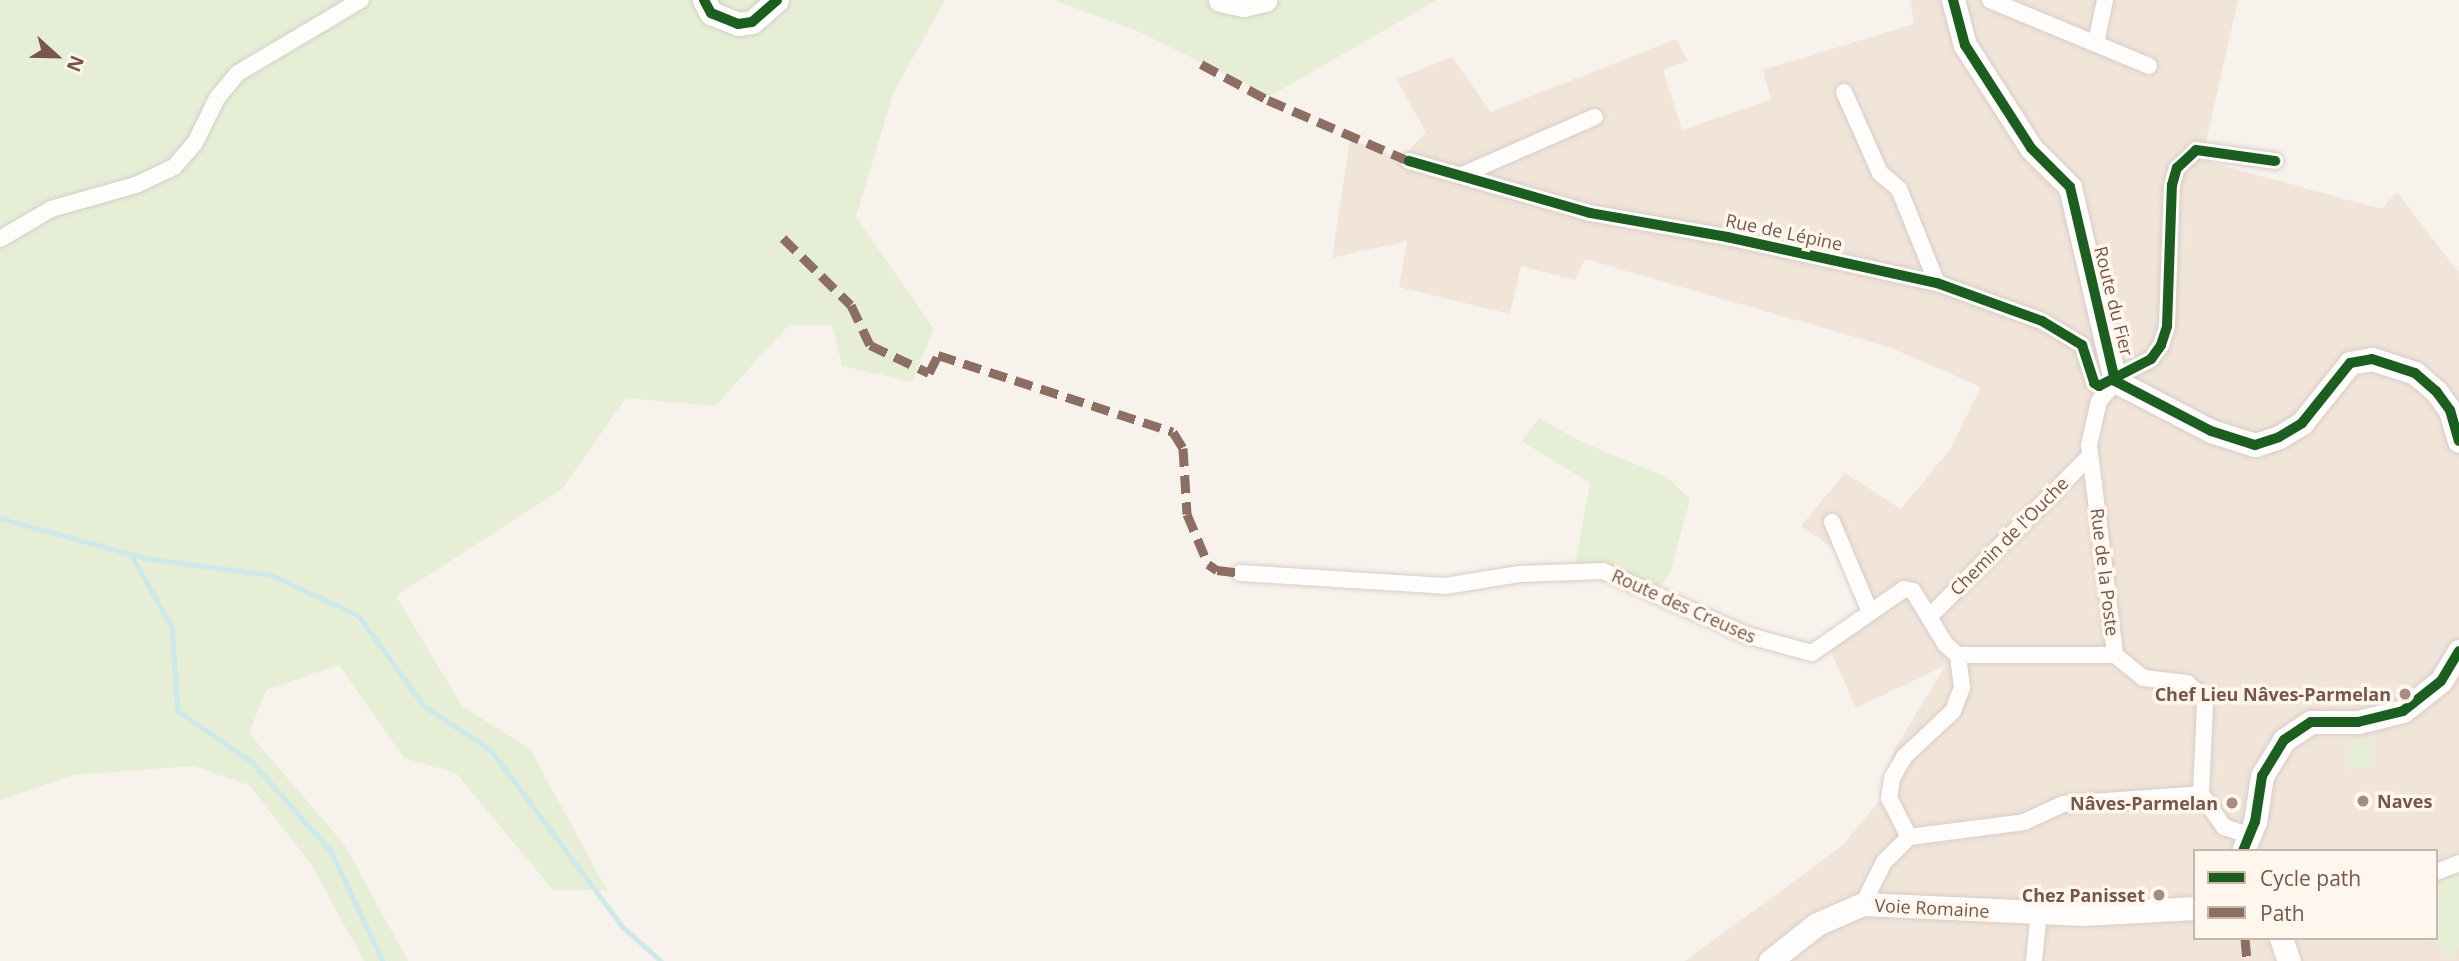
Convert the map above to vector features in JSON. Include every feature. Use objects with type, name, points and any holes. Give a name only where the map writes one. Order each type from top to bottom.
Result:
[{"type":"main road","points":[[704,0],[711,13],[738,24],[752,22],[777,0]]},
{"type":"main road","points":[[1220,0],[1243,5],[1265,0]]},
{"type":"main road","name":"Route du Fier","points":[[1953,0],[1965,45],[2031,148],[2070,187],[2115,381],[2211,431],[2255,445],[2279,438],[2302,422],[2350,363],[2372,359],[2395,363],[2416,373],[2436,391],[2450,410],[2459,441]]},
{"type":"main road","points":[[2246,843],[2255,822],[2262,776],[2284,740],[2311,722],[2358,722],[2403,711],[2441,681],[2459,651]]},
{"type":"main road","name":"Voie Romaine","points":[[1770,961],[1816,924],[1863,904],[2039,912],[2193,908]]},
{"type":"main road","points":[[2282,940],[2289,961]]},
{"type":"street","points":[[0,239],[51,209],[136,185],[174,167],[195,143],[217,99],[238,73],[361,0]]},
{"type":"street","points":[[1990,0],[2149,66]]},
{"type":"street","points":[[2096,43],[2105,0]]},
{"type":"street","points":[[1844,92],[1880,173],[1899,189],[1937,283]]},
{"type":"street","points":[[1462,175],[1595,117]]},
{"type":"street","points":[[2115,381],[2151,359],[2167,326],[2172,185],[2178,168],[2196,150],[2275,161]]},
{"type":"street","name":"Rue de Lépine","points":[[1409,161],[1590,214],[1727,237],[1937,283],[2042,321],[2082,345],[2094,383],[2105,386],[2115,381]]},
{"type":"street","name":"Rue de la Poste","points":[[2115,381],[2099,401],[2090,456],[2115,655],[2143,678],[2187,683],[2202,696],[2205,705],[2201,794]]},
{"type":"street","name":"Chemin de l'Ouche","points":[[1929,617],[2090,456]]},
{"type":"street","points":[[1832,522],[1870,612]]},
{"type":"street","name":"Route des Creuses","points":[[1240,572],[1445,586],[1519,574],[1603,570],[1746,635],[1812,653],[1904,589],[1913,592],[1950,651],[1958,655]]},
{"type":"street","points":[[1909,837],[1889,798],[1892,778],[1904,757],[1953,711],[1962,688],[1958,655],[2115,655]]},
{"type":"street","points":[[1863,904],[1884,862],[1909,837],[2024,822],[2063,804],[2201,794],[2224,827],[2246,843]]},
{"type":"street","points":[[2438,871],[2459,863]]},
{"type":"street","points":[[2034,961],[2039,912]]},
{"type":"shaded area","points":[[1910,0],[2238,0],[2202,160],[2381,209],[2397,192],[2459,273],[2459,961],[1685,961],[1842,846],[1880,800],[1894,750],[1946,665],[1856,708],[1830,650],[1870,615],[1844,555],[1801,526],[1845,473],[1901,509],[1951,448],[1981,387],[1889,347],[1585,259],[1575,280],[1521,266],[1510,314],[1399,287],[1407,241],[1332,258],[1350,139],[1401,159],[1426,132],[1396,79],[1452,57],[1491,112],[1676,39],[1688,61],[1663,70],[1682,130],[1771,100],[1763,70],[1914,24]]},
{"type":"green space","points":[[0,0],[945,0],[893,94],[856,217],[934,329],[912,382],[842,366],[832,325],[789,325],[715,406],[626,398],[562,489],[396,596],[462,706],[530,749],[607,890],[553,890],[456,773],[404,758],[339,665],[266,690],[249,733],[344,844],[408,961],[364,961],[311,864],[249,785],[193,766],[74,775],[0,800]]},
{"type":"green space","points":[[1054,0],[1437,0],[1270,96],[1137,31]]},
{"type":"green space","points":[[1539,418],[1580,441],[1668,478],[1690,499],[1670,574],[1654,594],[1574,570],[1590,483],[1521,441]]},
{"type":"green space","points":[[2352,738],[2374,738],[2373,765],[2349,771]]},
{"type":"green space","points":[[2459,871],[2459,948],[2450,960],[2434,940],[2438,940],[2438,881]]},
{"type":"waterway","points":[[0,518],[144,558],[272,575],[359,616],[424,706],[491,750],[623,927],[661,961]]},
{"type":"waterway","points":[[131,554],[172,627],[178,711],[252,762],[331,851],[383,961]]},
{"type":"marked path","points":[[1201,64],[1268,100],[1409,161]]},
{"type":"marked path","points":[[783,238],[851,305],[870,345],[929,373],[938,355],[1173,432],[1183,448],[1187,514],[1208,564],[1217,570],[1240,573]]},
{"type":"marked path","points":[[2245,940],[2247,961]]},
{"type":"cycle path","points":[[704,0],[711,13],[738,24],[752,22],[777,0]]},
{"type":"cycle path","points":[[1953,0],[1965,45],[2031,148],[2070,187],[2115,381],[2211,431],[2255,445],[2279,437],[2302,423],[2350,363],[2372,359],[2415,373],[2436,391],[2450,410],[2459,441]]},
{"type":"cycle path","points":[[1409,161],[1590,213],[1727,237],[1937,283],[2042,321],[2082,345],[2094,383],[2099,386],[2151,359],[2161,345],[2167,326],[2172,185],[2177,168],[2196,150],[2275,161]]},
{"type":"cycle path","points":[[2244,849],[2255,822],[2262,776],[2284,740],[2311,722],[2358,722],[2403,711],[2441,681],[2459,651]]},
{"type":"place","name":"Chef Lieu Nâves-Parmelan","points":[[2405,694]]},
{"type":"place","name":"Naves","points":[[2363,801]]},
{"type":"place","name":"Nâves-Parmelan","points":[[2232,803]]},
{"type":"place","name":"Chez Panisset","points":[[2159,895]]}]
